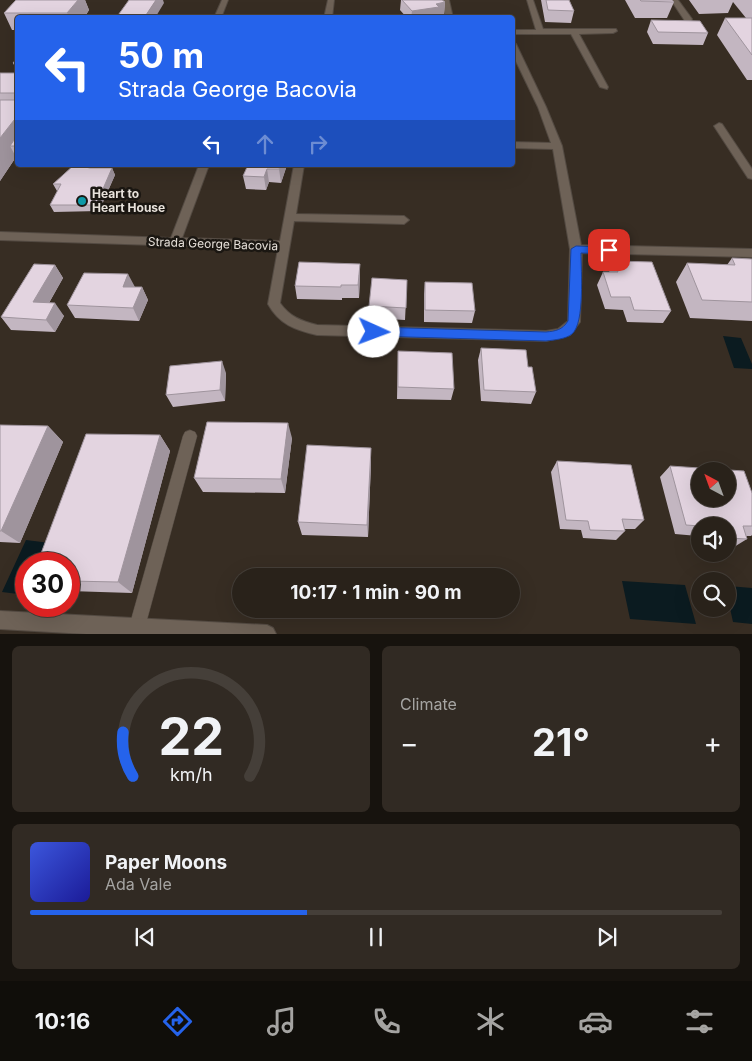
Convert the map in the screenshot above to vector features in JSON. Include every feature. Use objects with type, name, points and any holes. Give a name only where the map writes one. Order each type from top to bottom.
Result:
[{"type":"street","points":[[218,15],[225,0]]},
{"type":"street","points":[[328,15],[331,0]]},
{"type":"street","points":[[446,0],[448,15]]},
{"type":"street","points":[[530,0],[540,32]]},
{"type":"street","points":[[674,0],[688,19]]},
{"type":"street","points":[[515,32],[613,31]]},
{"type":"street","points":[[574,32],[604,87]]},
{"type":"street","name":"Strada George Bacovia","points":[[0,236],[283,245],[274,304],[281,315],[290,323],[316,330],[558,335],[568,330],[574,322],[576,249],[557,146],[542,106],[515,50]]},
{"type":"street","points":[[719,126],[752,176]]},
{"type":"street","points":[[515,145],[557,146]]},
{"type":"street","points":[[176,243],[178,231],[203,167]]},
{"type":"street","points":[[283,245],[299,167]]},
{"type":"street","points":[[289,217],[404,220]]},
{"type":"street","points":[[576,249],[752,253]]},
{"type":"street","points":[[0,620],[267,634]]},
{"type":"lane","points":[[137,627],[190,436]]},
{"type":"shaded area","points":[[723,336],[741,338],[752,364],[752,369],[734,368]]},
{"type":"shaded area","points":[[26,540],[50,543],[46,552],[20,552]]},
{"type":"shaded area","points":[[15,564],[15,594],[2,592]]},
{"type":"shaded area","points":[[622,581],[685,585],[691,606],[691,617],[694,617],[696,624],[630,619]]},
{"type":"shaded area","points":[[736,587],[752,588],[752,624],[733,622],[732,617],[736,617]]},
{"type":"building","points":[[16,0],[78,0],[67,13],[4,13]]},
{"type":"building","points":[[129,0],[156,0],[146,15],[118,15]]},
{"type":"building","points":[[402,0],[442,0],[445,2],[436,4],[439,7],[412,11]]},
{"type":"building","points":[[546,0],[569,0],[574,11],[548,10]]},
{"type":"building","points":[[672,0],[674,2],[641,1]]},
{"type":"building","points":[[725,18],[752,18],[752,55]]},
{"type":"building","points":[[651,20],[700,21],[708,33],[658,32]]},
{"type":"building","points":[[0,73],[15,73],[15,93],[0,93]]},
{"type":"building","points":[[0,100],[15,100],[15,119],[0,138]]},
{"type":"building","points":[[15,138],[15,146],[10,146]]},
{"type":"building","name":"Heart to Heart House","points":[[72,167],[112,168],[96,205],[50,205],[61,184],[53,184]]},
{"type":"building","points":[[247,167],[280,167],[279,169],[267,169],[264,177],[243,176]]},
{"type":"building","points":[[732,258],[752,259],[752,302],[702,300],[687,263],[735,265]]},
{"type":"building","points":[[614,261],[652,262],[671,311],[634,310],[630,297],[611,297],[603,272],[618,272]]},
{"type":"building","points":[[299,262],[360,264],[358,285],[341,285],[341,287],[295,286]]},
{"type":"building","points":[[34,264],[55,265],[33,302],[55,303],[46,320],[1,317]]},
{"type":"building","points":[[84,273],[128,274],[123,287],[142,287],[133,308],[67,305]]},
{"type":"building","points":[[372,278],[407,280],[406,308],[369,306]]},
{"type":"building","points":[[425,282],[472,283],[475,311],[425,310]]},
{"type":"building","points":[[481,348],[526,350],[528,367],[532,367],[536,392],[484,390]]},
{"type":"building","points":[[398,351],[452,353],[454,389],[398,387]]},
{"type":"building","points":[[222,361],[220,390],[166,395],[170,366]]},
{"type":"building","points":[[207,422],[288,423],[281,479],[194,478]]},
{"type":"building","points":[[0,425],[48,426],[1,531],[0,531]]},
{"type":"building","points":[[86,434],[160,435],[118,582],[80,581],[80,552],[42,552]]},
{"type":"building","points":[[307,445],[371,448],[367,525],[298,522]]},
{"type":"building","points":[[557,461],[631,465],[644,520],[622,519],[625,531],[590,530],[588,521],[566,520]]},
{"type":"building","points":[[670,466],[691,467],[691,508],[736,508],[736,470],[744,471],[752,493],[752,526],[743,526],[747,539],[736,538],[736,517],[691,517],[691,525],[686,525]]},
{"type":"place","name":"Heart to Heart House","points":[[82,201]]},
{"type":"route","points":[[374,332],[558,335],[568,330],[574,322],[576,249],[609,250]]}]
